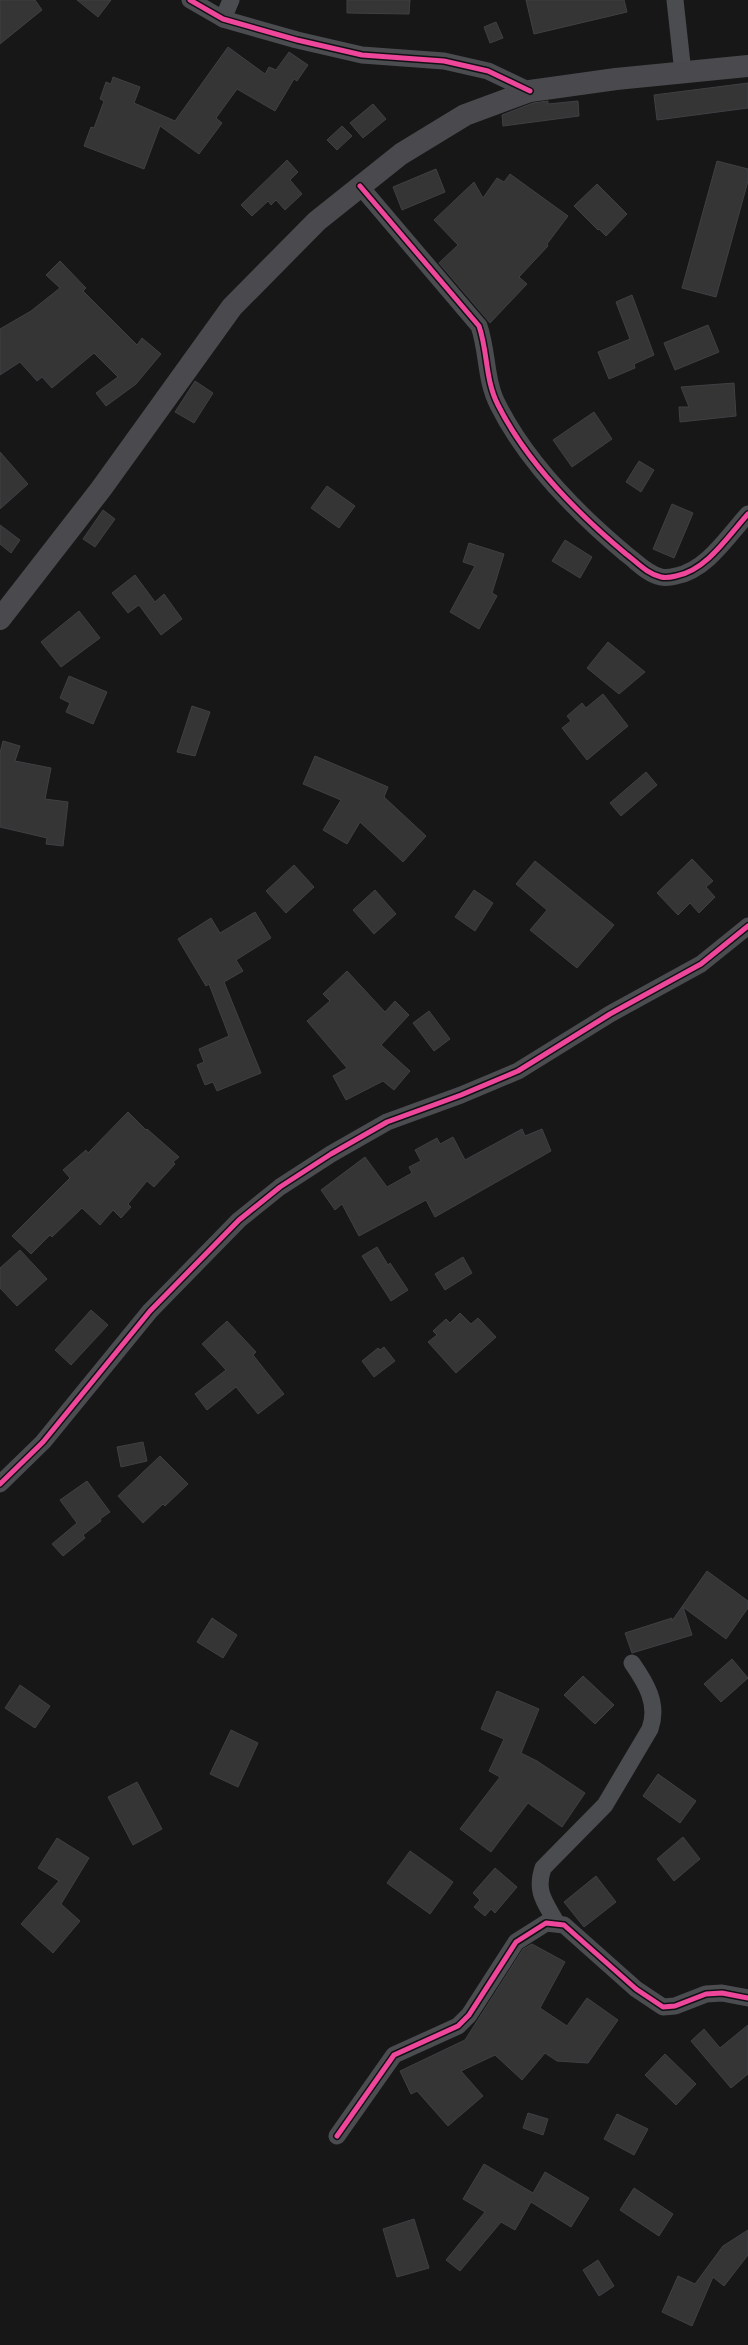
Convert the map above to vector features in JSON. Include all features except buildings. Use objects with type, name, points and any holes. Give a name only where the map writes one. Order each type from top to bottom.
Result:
[{"type":"main road","points":[[0,618],[101,488],[232,307],[317,221],[401,154],[465,114],[530,91],[748,66]]},
{"type":"street","points":[[190,0],[223,18],[297,40],[362,55],[444,61],[488,71],[530,91]]},
{"type":"street","points":[[223,18],[231,0]]},
{"type":"street","points":[[675,0],[683,73]]},
{"type":"street","points":[[360,186],[479,326],[485,342],[489,380],[497,404],[515,435],[562,494],[632,559],[648,572],[662,578],[677,576],[704,563],[748,514]]},
{"type":"street","points":[[0,1484],[43,1442],[150,1311],[240,1220],[280,1187],[331,1154],[387,1122],[461,1095],[518,1071],[610,1014],[701,964],[748,926]]},
{"type":"street","points":[[556,1922],[539,1891],[539,1879],[543,1868],[605,1805],[650,1729],[653,1719],[654,1708],[644,1680],[632,1663]]},
{"type":"street","points":[[337,2136],[394,2055],[458,2026],[469,2014],[516,1942],[546,1923],[556,1922],[564,1924],[636,1989],[663,2007],[675,2006],[706,1994],[722,1993],[748,1998]]},
{"type":"cycle path","points":[[190,0],[223,19],[297,40],[362,55],[444,61],[488,71],[530,91]]},
{"type":"cycle path","points":[[360,186],[479,326],[494,395],[498,405],[523,447],[554,486],[589,522],[626,554],[647,571],[656,575],[668,577],[687,573],[707,560],[725,542],[748,514]]},
{"type":"cycle path","points":[[0,1484],[43,1442],[150,1311],[239,1220],[280,1187],[331,1154],[387,1122],[461,1095],[518,1071],[610,1014],[701,964],[748,926]]},
{"type":"cycle path","points":[[337,2136],[394,2055],[458,2026],[469,2015],[516,1942],[546,1923],[564,1925],[636,1989],[663,2007],[675,2006],[706,1994],[722,1993],[748,1998]]}]
